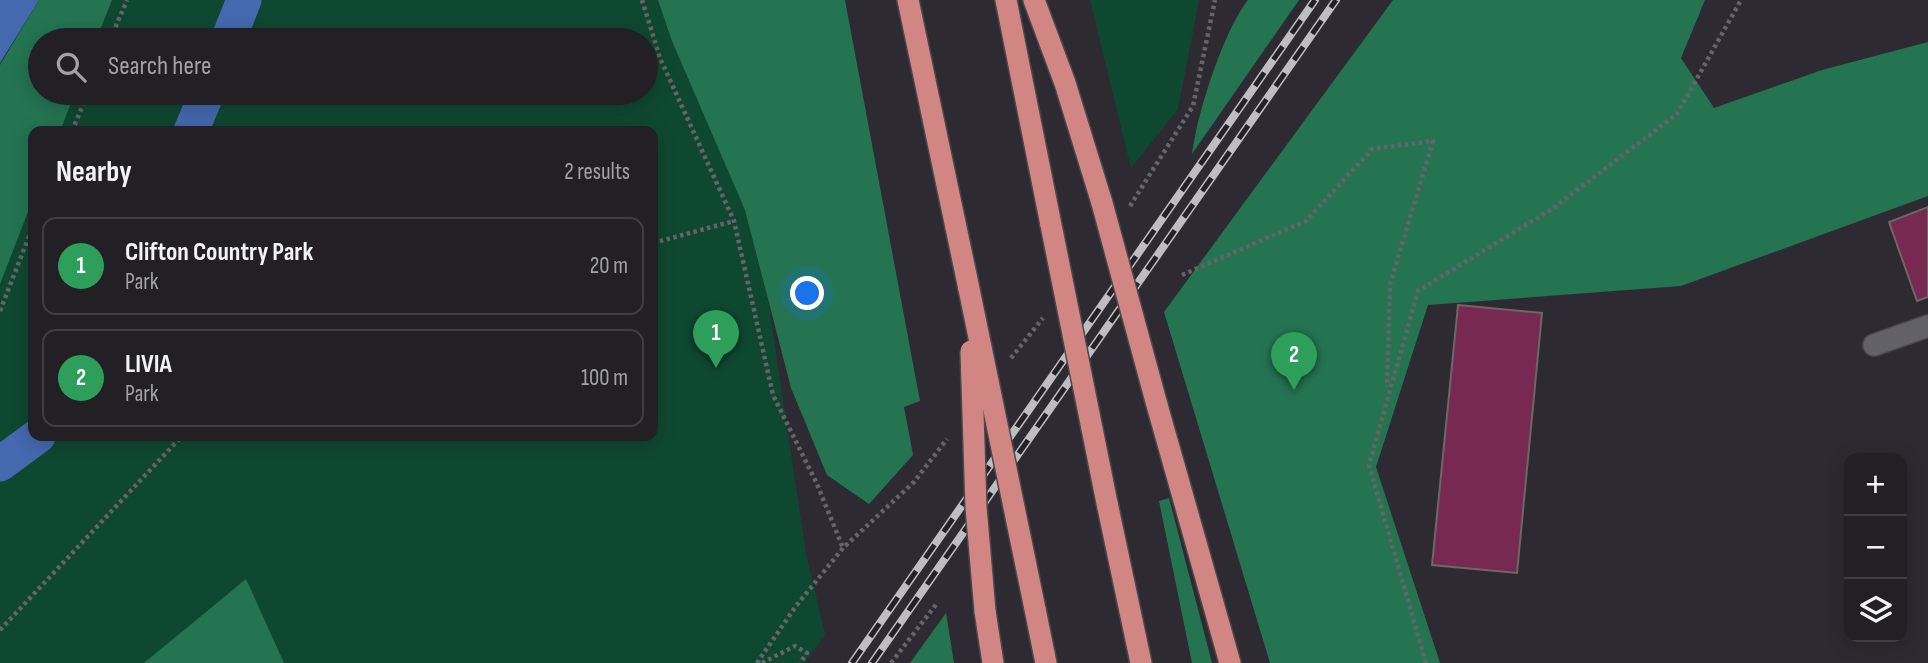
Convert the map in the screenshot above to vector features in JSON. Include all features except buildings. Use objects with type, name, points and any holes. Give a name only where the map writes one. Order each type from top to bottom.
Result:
[{"type":"highway","points":[[908,0],[1046,663]]},
{"type":"highway","points":[[1006,0],[1107,503],[1142,663]]},
{"type":"highway","points":[[1034,0],[1065,83],[1102,203],[1230,663]]},
{"type":"highway","points":[[969,289],[976,507],[985,611],[993,663]]},
{"type":"lane","points":[[1874,345],[1928,326]]},
{"type":"path","points":[[115,28],[127,0]]},
{"type":"path","points":[[642,0],[651,28]]},
{"type":"path","points":[[1426,663],[1369,465],[1418,291],[1552,209],[1677,114],[1741,0]]},
{"type":"path","points":[[658,52],[734,221],[773,395],[843,548],[796,606],[757,663]]},
{"type":"path","points":[[74,126],[83,105]]},
{"type":"path","points":[[1182,275],[1306,220],[1372,149],[1433,141],[1390,284],[1387,395]]},
{"type":"path","points":[[658,242],[734,221]]},
{"type":"path","points":[[0,312],[28,239]]},
{"type":"path","points":[[0,631],[177,441]]},
{"type":"path","points":[[891,663],[938,602]]},
{"type":"path","points":[[762,663],[795,646],[807,653],[801,661]]},
{"type":"green space","points":[[39,0],[723,0],[806,554],[825,634],[805,663],[0,663],[0,63]]},
{"type":"green space","points":[[39,0],[112,0],[101,28],[28,28],[28,105],[70,105],[62,126],[28,126],[28,212],[0,284],[0,65]]},
{"type":"green space","points":[[658,0],[845,0],[920,401],[904,407],[913,455],[869,504],[827,475],[791,388],[745,210],[672,41]]},
{"type":"green space","points":[[1090,0],[1199,0],[1178,109],[1131,168]]},
{"type":"green space","points":[[1248,0],[1299,0],[1192,154],[1199,117],[1212,74],[1229,32]]},
{"type":"green space","points":[[1393,0],[1705,0],[1681,58],[1714,108],[1822,70],[1928,42],[1928,196],[1681,286],[1428,305],[1376,467],[1440,663],[1270,663],[1164,312]]},
{"type":"green space","points":[[1169,498],[1212,663],[1192,663],[1159,501]]},
{"type":"green space","points":[[246,579],[284,663],[144,663]]},
{"type":"green space","points":[[946,613],[954,663],[910,663]]},
{"type":"water","points":[[0,0],[39,0],[0,63]]},
{"type":"waterway","points":[[233,28],[244,0]]},
{"type":"waterway","points":[[193,126],[202,105]]},
{"type":"waterway","points":[[0,464],[31,441]]},
{"type":"railway","points":[[852,663],[1315,0]]},
{"type":"railway","points":[[872,663],[1336,0]]},
{"type":"place","name":"Clifton Country Park","points":[[716,368]]},
{"type":"place","name":"LIVIA","points":[[1294,390]]}]
